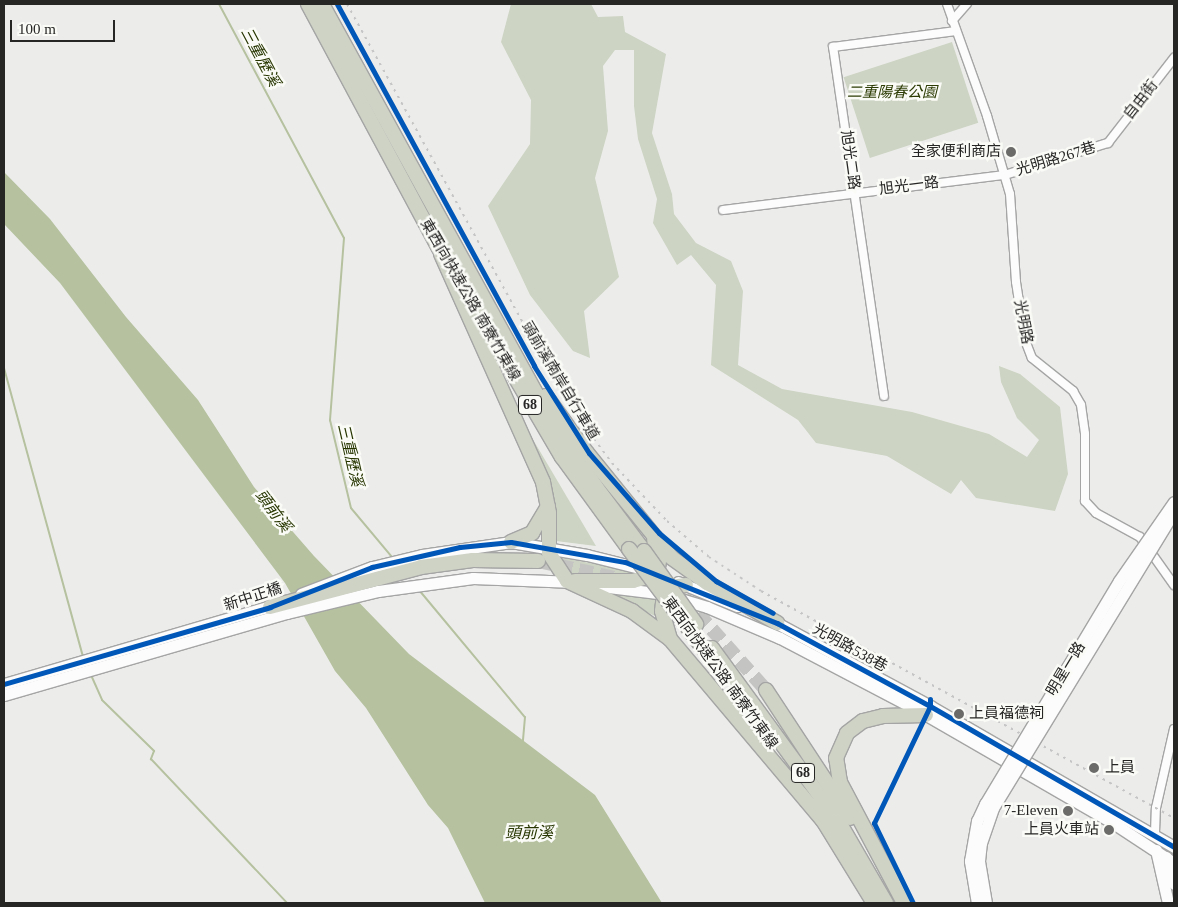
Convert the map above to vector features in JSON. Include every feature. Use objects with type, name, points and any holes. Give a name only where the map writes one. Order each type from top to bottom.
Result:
[{"type":"highway","name":"東西向快速公路 南寮竹東線","points":[[308,4],[441,254],[562,457],[629,549],[708,648],[839,822],[886,903]]},
{"type":"highway","name":"東西向快速公路 南寮竹東線","points":[[322,4],[440,223],[551,420],[596,487],[644,551],[825,823],[874,903]]},
{"type":"highway","points":[[441,254],[543,482],[548,506],[549,549],[567,581],[632,611],[670,638],[825,823]]},
{"type":"highway","points":[[508,341],[587,453],[672,558],[708,583],[777,623]]},
{"type":"highway","points":[[510,542],[532,533],[548,506]]},
{"type":"highway","points":[[567,581],[633,581],[657,574],[660,554],[652,533]]},
{"type":"highway","points":[[270,607],[421,567],[473,560],[538,561]]},
{"type":"highway","points":[[670,638],[662,611],[664,594],[670,587],[686,585]]},
{"type":"highway","points":[[766,690],[882,864]]},
{"type":"highway","points":[[904,903],[840,782],[838,750],[847,733],[863,721],[883,716],[926,716]]},
{"type":"street","name":"光明路","points":[[947,4],[1004,174],[1011,203],[1017,290],[1025,340],[1032,358],[1074,391],[1081,405],[1085,434],[1085,501],[1096,513],[1140,537],[1174,585]]},
{"type":"street","points":[[952,21],[967,4]]},
{"type":"street","name":"旭光二路","points":[[884,396],[833,47],[956,31]]},
{"type":"street","name":"自由街","points":[[1108,143],[1174,58]]},
{"type":"street","name":"光明路267巷","points":[[1004,174],[1108,143]]},
{"type":"street","name":"旭光一路","points":[[724,210],[1004,174]]},
{"type":"street","name":"明星一路","points":[[977,903],[970,861],[977,821],[985,804],[1119,581],[1168,506],[1174,502]]},
{"type":"street","name":"明星一路","points":[[986,903],[979,861],[981,843],[993,808],[1174,512]]},
{"type":"street","name":"光明路538巷","points":[[510,542],[626,562],[777,623],[1155,833]]},
{"type":"street","name":"新中正橋","points":[[4,684],[270,607],[372,567],[460,547],[510,542]]},
{"type":"street","name":"新中正橋","points":[[4,695],[287,613],[378,591],[473,578],[567,581]]},
{"type":"street","name":"光明路538巷","points":[[567,581],[664,594],[716,610],[780,638],[926,716],[1113,823],[1164,857]]},
{"type":"street","points":[[1174,729],[1156,808],[1155,833],[1174,884]]},
{"type":"street","points":[[1155,833],[1174,836]]},
{"type":"street","points":[[1155,833],[1174,847]]},
{"type":"street","points":[[1164,857],[1168,903]]},
{"type":"green space","points":[[511,4],[591,4],[598,17],[623,16],[625,32],[666,54],[652,133],[672,194],[674,214],[696,243],[731,261],[743,291],[738,365],[782,389],[912,412],[989,434],[1027,457],[1039,440],[1017,418],[1001,382],[999,366],[1020,374],[1060,407],[1068,474],[1055,511],[976,498],[961,480],[951,494],[887,456],[816,443],[798,420],[711,365],[716,285],[691,255],[677,265],[653,223],[657,199],[638,139],[634,106],[634,50],[615,50],[603,66],[608,131],[595,178],[619,277],[584,311],[590,358],[573,351],[530,295],[488,206],[530,144],[531,100],[501,42]]},
{"type":"green space","name":"二重陽春公園","points":[[952,42],[978,123],[870,158],[844,77]]},
{"type":"green space","points":[[522,421],[596,546],[556,541]]},
{"type":"green space","points":[[557,557],[651,574],[629,577],[570,575]]},
{"type":"green space","points":[[608,593],[657,598],[657,617]]},
{"type":"water","name":"頭前溪","points":[[4,172],[50,219],[126,317],[198,400],[254,487],[314,556],[409,654],[595,795],[662,903],[485,903],[448,828],[428,805],[366,708],[335,671],[285,583],[60,283],[4,224]]},
{"type":"waterway","name":"三重歷溪","points":[[219,4],[344,238],[330,420],[351,508],[392,557]]},
{"type":"waterway","points":[[4,368],[83,657]]},
{"type":"waterway","name":"三重歷溪","points":[[419,590],[525,717],[523,741]]},
{"type":"waterway","points":[[91,675],[102,700],[154,751],[151,759],[287,903]]},
{"type":"tunnel","points":[[538,561],[615,578]]},
{"type":"tunnel","points":[[684,598],[766,690]]},
{"type":"railway","points":[[347,4],[567,403],[612,463],[667,521],[709,557],[761,591],[1174,818]]},
{"type":"cycle path","name":"頭前溪南岸自行車道","points":[[337,4],[534,366],[589,453],[659,533],[716,581],[773,613]]},
{"type":"cycle path","points":[[4,684],[270,607],[372,567],[460,547],[511,542],[625,562],[777,623],[930,706],[1174,847]]},
{"type":"cycle path","points":[[913,903],[874,823],[930,706],[930,699]]},
{"type":"place","name":"全家便利商店","points":[[1011,152]]},
{"type":"place","name":"上員福德祠","points":[[959,714]]},
{"type":"place","name":"上員","points":[[1094,768]]},
{"type":"place","name":"7-Eleven","points":[[1068,811]]},
{"type":"place","name":"上員火車站","points":[[1109,830]]}]
